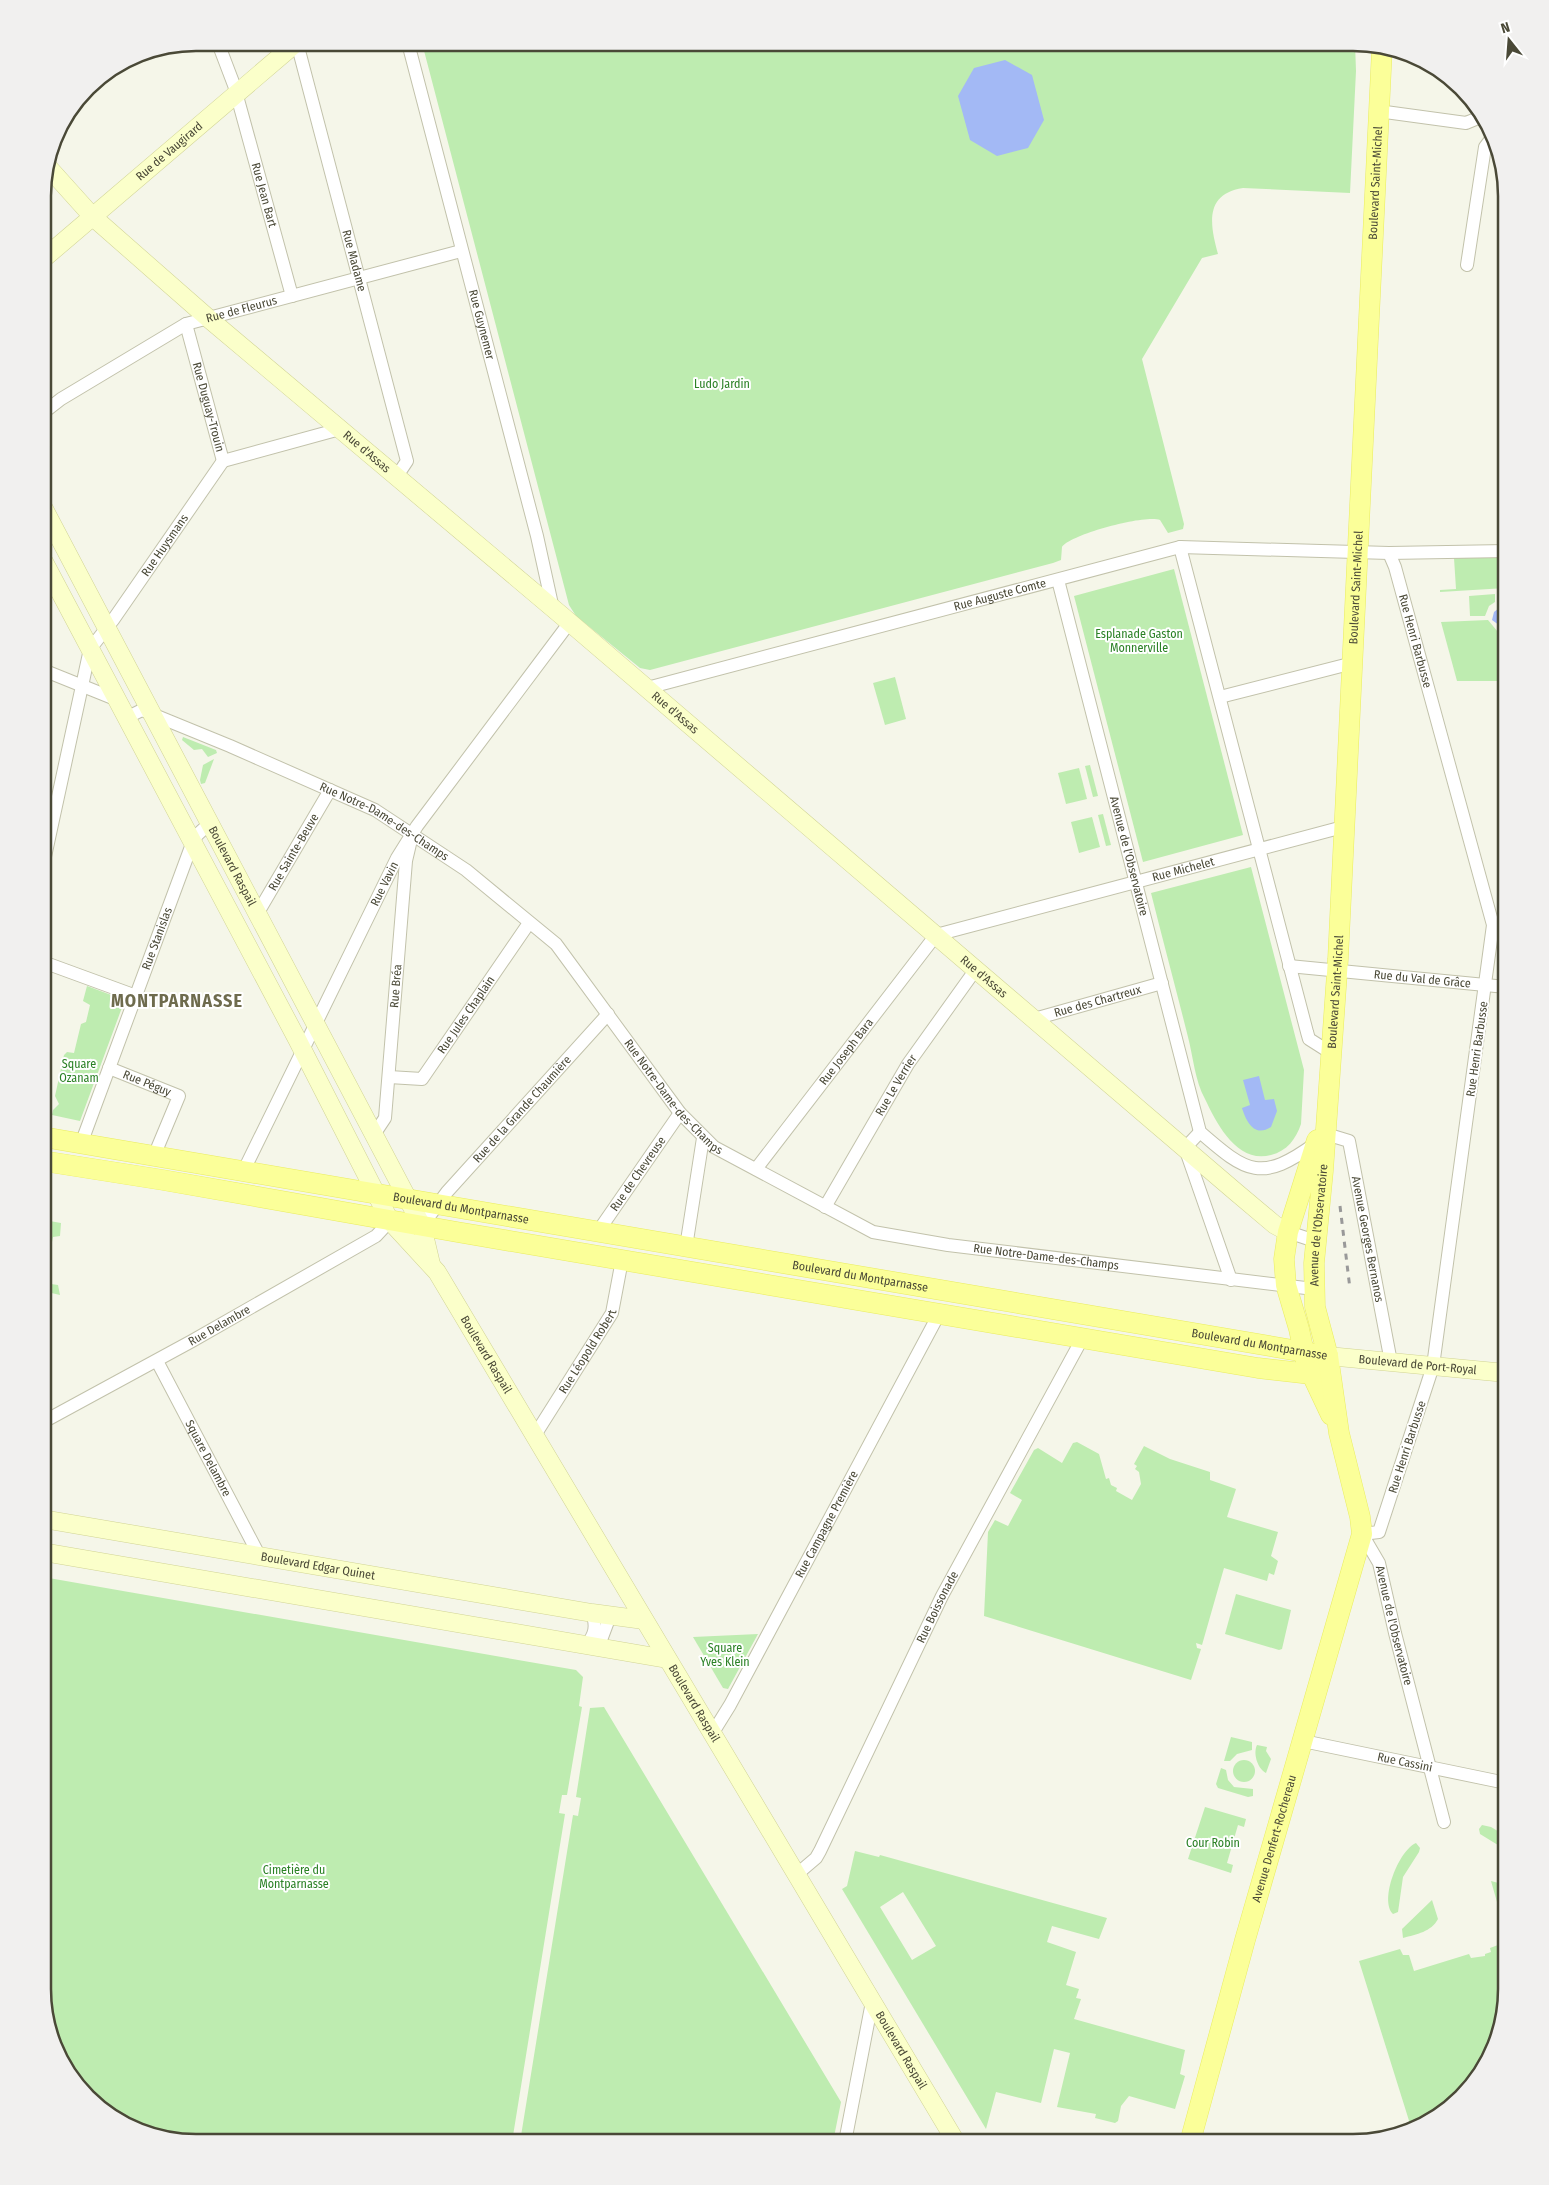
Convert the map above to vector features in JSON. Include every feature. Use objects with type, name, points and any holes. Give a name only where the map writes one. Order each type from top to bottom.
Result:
[{"type":"main road","name":"Boulevard Saint-Michel","points":[[1322,1134],[1331,1053],[1337,970],[1382,54]]},
{"type":"main road","name":"Avenue de l'Observatoire","points":[[1322,1134],[1288,1232],[1284,1259],[1286,1285],[1299,1329],[1303,1351],[1311,1374],[1339,1433]]},
{"type":"main road","name":"Avenue de l'Observatoire","points":[[1322,1134],[1315,1241],[1315,1307],[1328,1356],[1339,1433],[1360,1517],[1362,1534]]},
{"type":"main road","name":"Boulevard du Montparnasse","points":[[51,1139],[1328,1356],[1324,1368],[1311,1374],[1082,1339],[51,1162]]},
{"type":"main road","name":"Avenue Denfert-Rochereau","points":[[1192,2134],[1245,1940],[1362,1534]]},
{"type":"street","name":"Rue Jean Bart","points":[[222,52],[237,94],[292,296]]},
{"type":"street","name":"Rue de Vaugirard","points":[[52,251],[285,52]]},
{"type":"street","name":"Rue Madame","points":[[299,52],[407,461],[397,476]]},
{"type":"street","name":"Rue Guynemer","points":[[411,52],[537,536],[553,609]]},
{"type":"street","points":[[1378,111],[1466,123],[1475,119]]},
{"type":"street","points":[[1467,265],[1485,147],[1488,143]]},
{"type":"street","name":"Rue d'Assas","points":[[53,173],[93,217],[208,318],[397,476],[522,584],[570,622],[1270,1221],[1288,1232],[1315,1241]]},
{"type":"street","name":"Rue de Fleurus","points":[[52,406],[186,324],[461,250]]},
{"type":"street","name":"Rue Duguay-Trouin","points":[[186,324],[223,461],[340,429]]},
{"type":"street","name":"Rue Huysmans","points":[[90,649],[106,629],[223,461]]},
{"type":"street","name":"Boulevard Raspail","points":[[52,524],[314,1026],[422,1226],[431,1264]]},
{"type":"street","points":[[1180,547],[1309,1039],[1331,1053]]},
{"type":"street","name":"Rue Auguste Comte","points":[[647,688],[1180,547],[1389,554],[1402,551],[1428,553],[1498,550]]},
{"type":"street","name":"Rue Henri Barbusse","points":[[1362,1534],[1379,1532],[1433,1366],[1493,925],[1490,906],[1400,586],[1389,554]]},
{"type":"street","name":"Boulevard Raspail","points":[[52,577],[303,1051],[390,1221],[431,1264],[535,1435],[667,1660],[951,2134]]},
{"type":"street","name":"Avenue de l'Observatoire","points":[[1058,580],[1200,1132],[1232,1161],[1263,1169],[1281,1165],[1322,1134]]},
{"type":"street","name":"Rue Vavin","points":[[243,1172],[389,874],[412,834],[570,622]]},
{"type":"street","points":[[52,826],[90,649]]},
{"type":"street","points":[[1220,697],[1353,662]]},
{"type":"street","points":[[52,673],[115,699]]},
{"type":"street","points":[[126,718],[142,710],[151,714]]},
{"type":"street","name":"Rue Notre-Dame-des-Champs","points":[[151,714],[375,810],[466,870],[556,944],[680,1113],[703,1138],[714,1147],[873,1232],[948,1245],[1314,1289]]},
{"type":"street","name":"Rue Sainte-Beuve","points":[[256,916],[330,790]]},
{"type":"street","name":"Rue Stanislas","points":[[81,1144],[192,844],[197,835],[209,824]]},
{"type":"street","name":"Rue Michelet","points":[[936,935],[1343,826]]},
{"type":"street","name":"Rue Bréa","points":[[373,1136],[385,1118],[406,861],[412,834]]},
{"type":"street","name":"Rue Jules Chaplain","points":[[389,1077],[422,1080],[529,923]]},
{"type":"street","name":"Rue Joseph Bara","points":[[756,1169],[936,935]]},
{"type":"street","points":[[52,965],[136,996]]},
{"type":"street","name":"Rue du Val de Grâce","points":[[1289,966],[1498,986]]},
{"type":"street","name":"Rue Le Verrier","points":[[826,1207],[908,1064],[976,969]]},
{"type":"street","name":"Rue des Chartreux","points":[[1034,1019],[1162,984]]},
{"type":"street","name":"Rue de la Grande Chaumière","points":[[437,1204],[608,1014]]},
{"type":"street","name":"Rue Péguy","points":[[109,1068],[179,1096],[154,1156]]},
{"type":"street","name":"Rue de Chevreuse","points":[[597,1233],[680,1113]]},
{"type":"street","points":[[1200,1132],[1185,1148],[1231,1280]]},
{"type":"street","name":"Avenue Georges Bernanos","points":[[1322,1134],[1349,1141],[1391,1362]]},
{"type":"street","points":[[686,1247],[703,1138]]},
{"type":"street","points":[[422,1226],[437,1204]]},
{"type":"street","name":"Rue Delambre","points":[[51,1418],[157,1361],[376,1236],[390,1221]]},
{"type":"street","name":"Rue Léopold Robert","points":[[535,1435],[612,1313],[622,1260]]},
{"type":"street","name":"Rue Campagne Première","points":[[712,1734],[734,1697],[939,1314]]},
{"type":"street","name":"Rue Boissonade","points":[[796,1874],[816,1858],[820,1851],[942,1596],[1082,1339]]},
{"type":"street","name":"Boulevard de Port-Royal","points":[[1328,1356],[1498,1372]]},
{"type":"street","name":"Square Delambre","points":[[157,1361],[259,1555]]},
{"type":"street","name":"Boulevard Edgar Quinet","points":[[51,1520],[592,1613],[644,1620]]},
{"type":"street","name":"Avenue de l'Observatoire","points":[[1362,1534],[1379,1563],[1444,1822]]},
{"type":"street","points":[[51,1553],[667,1660]]},
{"type":"street","points":[[592,1613],[596,1626],[592,1647]]},
{"type":"street","points":[[592,1647],[610,1616]]},
{"type":"street","name":"Rue Cassini","points":[[1303,1741],[1498,1781]]},
{"type":"street","points":[[847,2134],[872,2002]]},
{"type":"green space","name":"Ludo Jardin","points":[[424,52],[1355,52],[1350,193],[1243,188],[1230,191],[1222,197],[1216,204],[1212,222],[1218,254],[1202,258],[1142,359],[1184,524],[1183,529],[1168,533],[1160,520],[1152,519],[1109,526],[1079,536],[1068,542],[1062,547],[1061,560],[1053,563],[650,670],[640,668],[576,616],[569,605]]},
{"type":"green space","points":[[1498,556],[1498,588],[1440,592],[1440,590],[1456,589],[1454,558]]},
{"type":"green space","name":"Esplanade Gaston Monnerville","points":[[1174,569],[1243,835],[1143,862],[1074,596]]},
{"type":"green space","points":[[1495,594],[1495,602],[1489,606],[1485,616],[1470,616],[1469,596]]},
{"type":"green space","points":[[1488,620],[1498,632],[1498,681],[1457,681],[1441,622]]},
{"type":"green space","points":[[895,677],[906,719],[885,725],[873,683]]},
{"type":"green space","points":[[183,737],[216,750],[217,753],[208,757],[202,749],[194,750],[182,740]]},
{"type":"green space","points":[[214,759],[205,783],[201,784],[203,765]]},
{"type":"green space","points":[[1090,765],[1098,796],[1093,797],[1085,766]]},
{"type":"green space","points":[[1079,768],[1087,799],[1066,804],[1058,773]]},
{"type":"green space","points":[[1103,814],[1111,845],[1106,846],[1098,815]]},
{"type":"green space","points":[[1092,817],[1100,847],[1079,853],[1071,822]]},
{"type":"green space","points":[[1251,867],[1304,1070],[1301,1124],[1296,1135],[1282,1151],[1271,1155],[1259,1156],[1248,1154],[1230,1140],[1216,1120],[1202,1092],[1151,893]]},
{"type":"green space","name":"Square Ozanam","points":[[87,986],[122,999],[124,1002],[80,1121],[52,1115],[53,1110],[59,1104],[55,1096],[64,1055],[67,1052],[74,1053],[81,1024],[86,1022],[90,1005],[83,1001]]},
{"type":"green space","points":[[51,1221],[61,1223],[60,1236],[53,1237],[51,1245]]},
{"type":"green space","points":[[51,1284],[58,1285],[60,1295],[51,1293]]},
{"type":"green space","points":[[1077,1442],[1099,1454],[1106,1479],[1109,1478],[1111,1485],[1117,1488],[1116,1491],[1132,1500],[1141,1484],[1139,1472],[1135,1469],[1137,1466],[1134,1464],[1144,1446],[1170,1459],[1210,1472],[1210,1480],[1236,1489],[1227,1517],[1278,1532],[1271,1556],[1278,1561],[1274,1575],[1269,1573],[1267,1581],[1224,1568],[1202,1645],[1196,1643],[1197,1648],[1201,1649],[1191,1680],[984,1616],[988,1532],[995,1520],[1008,1526],[1022,1500],[1010,1493],[1034,1450],[1038,1448],[1062,1463],[1073,1443]]},
{"type":"green space","name":"Cimetière du Montparnasse","points":[[51,1578],[576,1670],[583,1677],[579,1706],[582,1707],[567,1795],[562,1795],[559,1813],[565,1814],[513,2133],[186,2133],[158,2129],[141,2123],[108,2104],[81,2077],[62,2044],[52,2008]]},
{"type":"green space","points":[[1236,1594],[1291,1610],[1282,1649],[1279,1650],[1225,1634]]},
{"type":"green space","name":"Square Yves Klein","points":[[758,1634],[728,1689],[723,1688],[693,1637]]},
{"type":"green space","points":[[604,1707],[841,2102],[835,2134],[521,2133],[573,1815],[578,1816],[581,1798],[576,1797],[590,1708]]},
{"type":"green space","points":[[1231,1737],[1252,1742],[1252,1750],[1237,1754],[1230,1761],[1224,1761]]},
{"type":"green space","points":[[1257,1745],[1267,1747],[1266,1751],[1271,1759],[1266,1773],[1260,1768],[1257,1760],[1255,1752]]},
{"type":"green space","points":[[1244,1760],[1252,1763],[1255,1771],[1252,1779],[1244,1782],[1236,1779],[1233,1771],[1236,1763]]},
{"type":"green space","points":[[1221,1768],[1226,1770],[1228,1780],[1234,1787],[1253,1789],[1253,1796],[1248,1797],[1218,1788],[1216,1784]]},
{"type":"green space","name":"Cour Robin","points":[[1205,1807],[1246,1819],[1244,1827],[1238,1825],[1227,1863],[1233,1865],[1231,1873],[1188,1859]]},
{"type":"green space","points":[[1482,1825],[1498,1831],[1498,1845],[1480,1834],[1479,1829]]},
{"type":"green space","points":[[1416,1843],[1420,1848],[1419,1852],[1403,1877],[1398,1912],[1393,1914],[1389,1907],[1388,1898],[1393,1876],[1403,1855]]},
{"type":"green space","points":[[855,1851],[879,1857],[880,1855],[1107,1918],[1099,1939],[1052,1926],[1047,1942],[1076,1952],[1066,1985],[1079,1989],[1076,1998],[1081,1999],[1074,2019],[1185,2050],[1180,2074],[1185,2076],[1175,2109],[1129,2096],[1121,2106],[1118,2121],[1115,2123],[1095,2118],[1096,2114],[1057,2107],[1070,2053],[1054,2049],[1041,2103],[996,2092],[986,2129],[842,1889],[847,1886]],"holes":[[[903,1892],[936,1946],[912,1960],[880,1907]]]},
{"type":"green space","points":[[1491,1881],[1498,1883],[1497,1902]]},
{"type":"green space","points":[[1432,1900],[1438,1919],[1432,1927],[1403,1938],[1402,1929]]},
{"type":"green space","points":[[1498,1945],[1498,1989],[1497,2008],[1487,2044],[1468,2077],[1455,2091],[1441,2104],[1409,2122],[1359,1961],[1400,1949],[1403,1955],[1409,1955],[1414,1971],[1469,1954],[1471,1958],[1485,1956],[1485,1954],[1491,1952],[1490,1948]]},
{"type":"water","points":[[1005,60],[1032,75],[1044,120],[1028,148],[997,156],[970,140],[958,96],[974,68]]},
{"type":"water","points":[[1498,609],[1498,624],[1492,620],[1494,612]]},
{"type":"water","points":[[1259,1076],[1265,1100],[1274,1099],[1277,1111],[1271,1127],[1265,1130],[1255,1129],[1248,1123],[1242,1108],[1250,1105],[1243,1080]]},
{"type":"railway","points":[[1340,1206],[1350,1289]]},
{"type":"district","name":"MONTPARNASSE","points":[[177,1001]]}]
